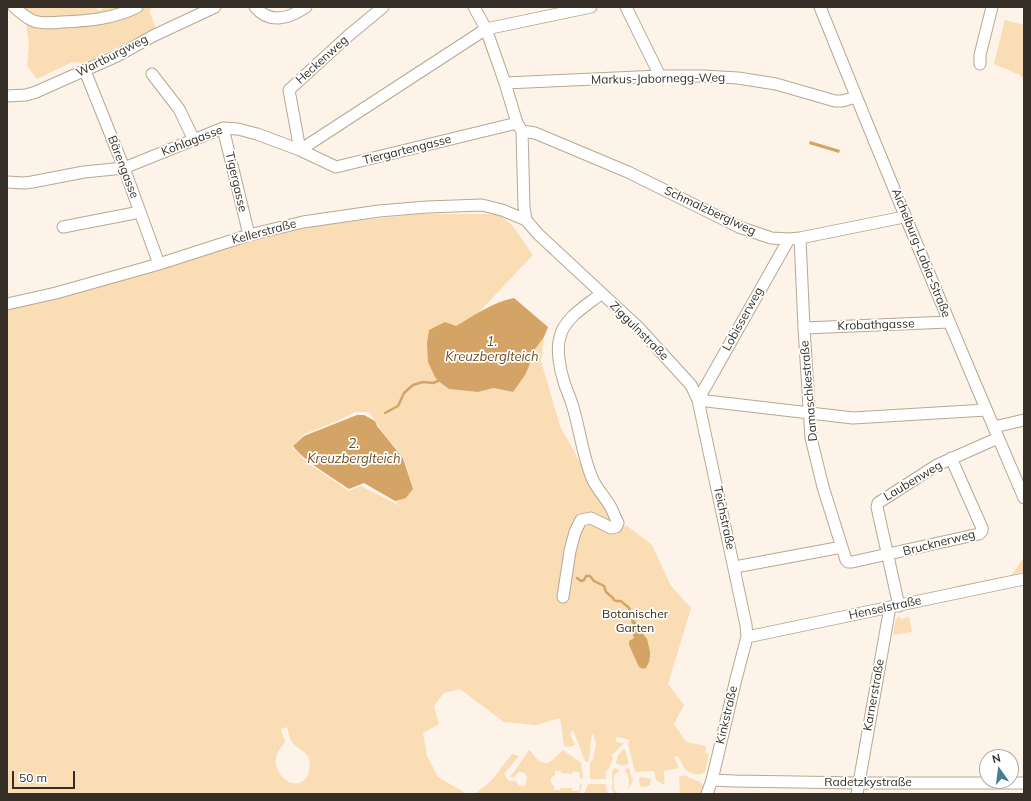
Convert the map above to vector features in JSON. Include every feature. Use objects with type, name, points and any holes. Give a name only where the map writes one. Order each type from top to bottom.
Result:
[{"type":"street","points":[[14,7],[33,21],[46,23],[87,21],[113,16],[130,11],[137,7]]},
{"type":"street","name":"Wartburgweg","points":[[7,96],[26,95],[36,92],[117,56],[155,35],[215,7]]},
{"type":"street","points":[[255,7],[260,13],[267,17],[276,19],[299,12],[306,7]]},
{"type":"street","name":"Heckenweg","points":[[300,150],[290,90],[348,36],[383,7]]},
{"type":"street","points":[[474,7],[486,29],[520,127],[526,220]]},
{"type":"street","points":[[300,150],[486,29],[591,7]]},
{"type":"street","points":[[626,7],[660,76]]},
{"type":"street","name":"Aichelburg-Labia-Straße","points":[[820,7],[949,322],[1024,498]]},
{"type":"street","points":[[980,64],[980,55],[992,7]]},
{"type":"street","name":"Bärengasse","points":[[85,71],[124,168],[159,264]]},
{"type":"street","points":[[152,74],[179,109],[194,140]]},
{"type":"street","name":"Markus-Jabornegg-Weg","points":[[505,82],[660,76],[703,76],[738,78],[776,84],[835,101],[842,101],[856,97]]},
{"type":"street","name":"Tiergartengasse","points":[[300,150],[336,167],[520,127]]},
{"type":"street","name":"Schmalzberglweg","points":[[520,127],[628,172],[739,227],[771,238],[794,238],[900,218],[905,215]]},
{"type":"street","name":"Kohlagasse","points":[[7,182],[24,183],[84,172],[124,168],[223,128],[238,129],[257,134],[300,150]]},
{"type":"street","name":"Tigergasse","points":[[223,128],[249,236]]},
{"type":"street","name":"Kellerstraße","points":[[7,304],[56,293],[159,264],[249,236],[303,222],[379,211],[427,207],[482,205],[502,210],[526,220]]},
{"type":"street","points":[[63,227],[140,212]]},
{"type":"street","name":"Ziggulnstraße","points":[[526,220],[538,234],[638,327],[691,385],[698,400]]},
{"type":"street","name":"Damaschkestraße","points":[[794,238],[804,328],[811,438],[818,467],[846,560],[848,562],[852,562],[888,555]]},
{"type":"street","name":"Lobisserweg","points":[[698,400],[794,238]]},
{"type":"street","points":[[563,597],[570,551],[575,532],[581,520],[591,518],[611,528],[616,527],[618,523],[611,508],[593,480],[587,465],[572,404],[564,381],[559,356],[559,338],[568,321],[602,294]]},
{"type":"street","name":"Krobathgasse","points":[[804,328],[949,322]]},
{"type":"street","points":[[698,400],[853,418],[986,410]]},
{"type":"street","name":"Teichstraße","points":[[698,400],[735,567],[747,637]]},
{"type":"street","points":[[994,427],[1024,420]]},
{"type":"street","name":"Laubenweg","points":[[895,607],[888,555],[877,507],[878,503],[937,465],[998,438]]},
{"type":"street","name":"Brucknerweg","points":[[888,555],[979,534],[982,531],[951,458]]},
{"type":"street","points":[[735,567],[842,547]]},
{"type":"street","name":"Henselstraße","points":[[747,637],[1024,579]]},
{"type":"street","name":"Karnerstraße","points":[[857,794],[858,783],[895,607]]},
{"type":"street","name":"Kinkstraße","points":[[707,794],[712,780],[747,637]]},
{"type":"street","name":"Radetzkystraße","points":[[712,780],[858,783],[1024,783]]},
{"type":"green space","points":[[19,7],[95,7],[99,11],[105,7],[153,7],[149,11],[156,28],[85,63],[72,62],[37,79],[27,66],[29,45],[26,22]]},
{"type":"green space","points":[[1005,20],[1024,25],[1024,78],[994,64]]},
{"type":"green space","name":"Botanischer Garten","points":[[418,214],[498,214],[512,225],[533,255],[479,312],[456,326],[435,377],[449,389],[478,392],[494,388],[513,392],[529,366],[533,352],[544,337],[541,361],[560,426],[616,525],[603,532],[617,534],[626,525],[652,545],[671,586],[691,608],[668,684],[684,705],[674,724],[686,742],[706,746],[706,753],[709,754],[705,772],[700,774],[691,773],[684,768],[678,756],[674,757],[679,768],[664,771],[664,785],[656,780],[654,771],[635,772],[628,744],[630,740],[616,737],[616,742],[624,743],[611,756],[613,758],[608,771],[606,771],[606,779],[590,779],[590,763],[593,759],[596,744],[593,733],[588,762],[585,761],[573,730],[570,734],[575,745],[569,747],[564,746],[560,718],[536,725],[504,722],[460,689],[444,693],[434,706],[439,724],[423,733],[427,756],[438,777],[467,794],[7,794],[7,308],[179,262],[300,227]],"holes":[[[355,412],[369,412],[404,458],[413,489],[406,498],[395,501],[400,506],[361,486],[349,491],[309,464],[292,447],[304,434],[335,422]],[[287,727],[292,742],[306,754],[309,759],[309,771],[306,778],[301,782],[289,782],[279,772],[276,766],[277,754],[285,742],[281,729]]]},
{"type":"green space","points":[[1024,557],[1024,572],[1015,574],[1015,576],[1011,577],[1011,575]]},
{"type":"green space","points":[[1005,576],[1005,579],[956,589],[956,586]]},
{"type":"green space","points":[[899,616],[901,619],[909,617],[912,632],[893,635],[896,619]]},
{"type":"green space","points":[[529,750],[537,759],[545,763],[552,761],[563,750],[581,763],[583,778],[581,779],[579,772],[573,771],[572,774],[555,771],[555,775],[551,778],[551,783],[554,786],[554,790],[560,790],[561,788],[572,788],[572,791],[579,791],[580,784],[582,784],[580,792],[575,794],[475,794],[492,780],[512,754],[519,756],[504,774],[509,781],[516,781],[519,786],[524,786],[526,784],[527,776],[523,772],[518,772],[515,777],[509,777]]},
{"type":"green space","points":[[625,750],[629,764],[622,766],[616,763],[618,755]]},
{"type":"green space","points":[[614,768],[619,771],[614,777],[614,789],[616,792],[621,794],[615,794],[612,789],[612,773]]},
{"type":"green space","points":[[629,768],[633,779],[627,790],[629,786],[629,779],[625,770]]},
{"type":"green space","points":[[684,775],[699,781],[704,786],[702,794],[680,794],[679,777]]},
{"type":"green space","points":[[640,777],[651,779],[650,785],[644,787],[640,786]]},
{"type":"green space","points":[[588,784],[606,784],[608,794],[584,794]]},
{"type":"water","points":[[810,141],[840,150],[839,153],[809,144]]},
{"type":"water","name":"1. Kreuzberglteich","points":[[514,298],[548,327],[544,337],[533,352],[525,375],[513,392],[494,388],[478,392],[449,389],[438,381],[428,362],[427,343],[429,330],[445,322],[456,326],[491,306]]},
{"type":"water","name":"2. Kreuzberglteich","points":[[357,415],[364,415],[375,421],[377,426],[403,458],[413,489],[406,498],[395,501],[364,483],[349,489],[304,458],[293,446],[304,436]]},
{"type":"water","points":[[631,614],[647,639],[650,656],[646,668],[639,667],[629,645],[629,641],[634,638],[630,617]]},
{"type":"waterway","points":[[385,413],[398,406],[404,393],[413,385],[423,382],[433,383],[438,381]]},
{"type":"waterway","points":[[577,578],[581,581],[584,580],[586,576],[590,576],[594,581],[604,586],[606,592],[614,600],[621,601],[627,606],[631,614]]}]
